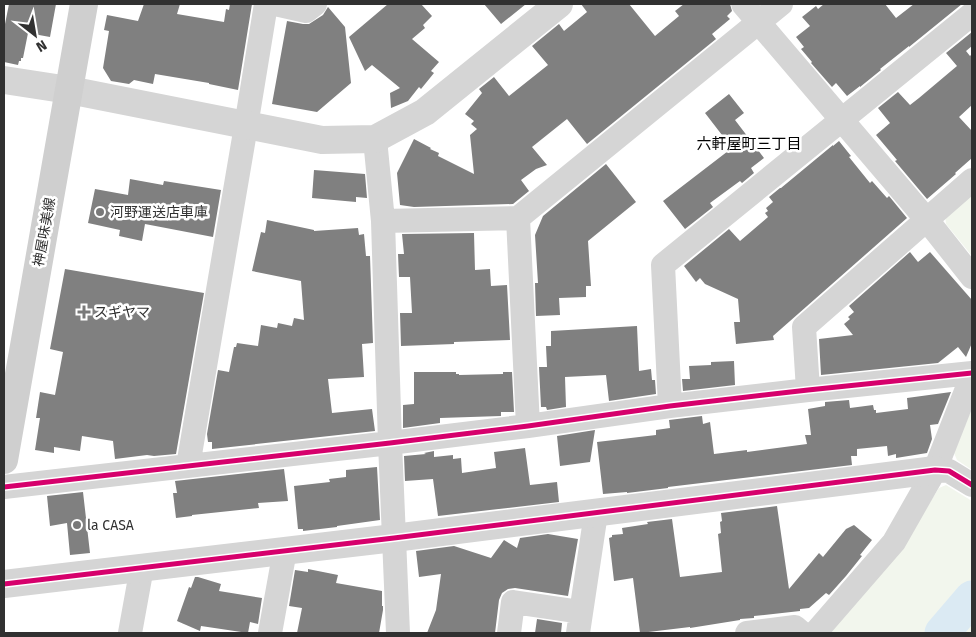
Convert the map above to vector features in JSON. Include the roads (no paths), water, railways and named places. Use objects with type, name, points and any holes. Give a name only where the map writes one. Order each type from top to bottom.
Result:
[{"type":"main road","name":"神屋味美線","points":[[4,460],[84,4]]},
{"type":"street","points":[[188,466],[266,4]]},
{"type":"street","points":[[275,4],[306,11],[314,4]]},
{"type":"street","points":[[4,80],[69,90],[322,140],[375,139],[425,112],[559,4]]},
{"type":"street","points":[[743,4],[927,220],[972,277]]},
{"type":"street","points":[[383,221],[518,218],[781,4]]},
{"type":"street","points":[[670,406],[663,265],[972,14]]},
{"type":"street","points":[[375,139],[383,221],[398,633]]},
{"type":"street","points":[[808,390],[804,327],[972,180]]},
{"type":"street","points":[[518,218],[528,426]]},
{"type":"street","points":[[4,487],[390,443],[670,406],[972,374],[942,471],[894,542],[816,633]]},
{"type":"street","points":[[4,584],[942,471],[972,486]]},
{"type":"street","points":[[508,633],[513,602],[580,622],[596,513]]},
{"type":"street","points":[[270,633],[285,550]]},
{"type":"street","points":[[130,633],[142,567]]},
{"type":"street","points":[[747,633],[795,627],[802,633]]},
{"type":"waterway","points":[[942,633],[972,598]]},
{"type":"place","name":"河野運送店車庫","points":[[100,212]]},
{"type":"place","name":"スギヤマ","points":[[84,312]]},
{"type":"place","name":"la CASA","points":[[77,525]]},
{"type":"district","name":"六軒屋町三丁目","points":[[749,144]]}]
